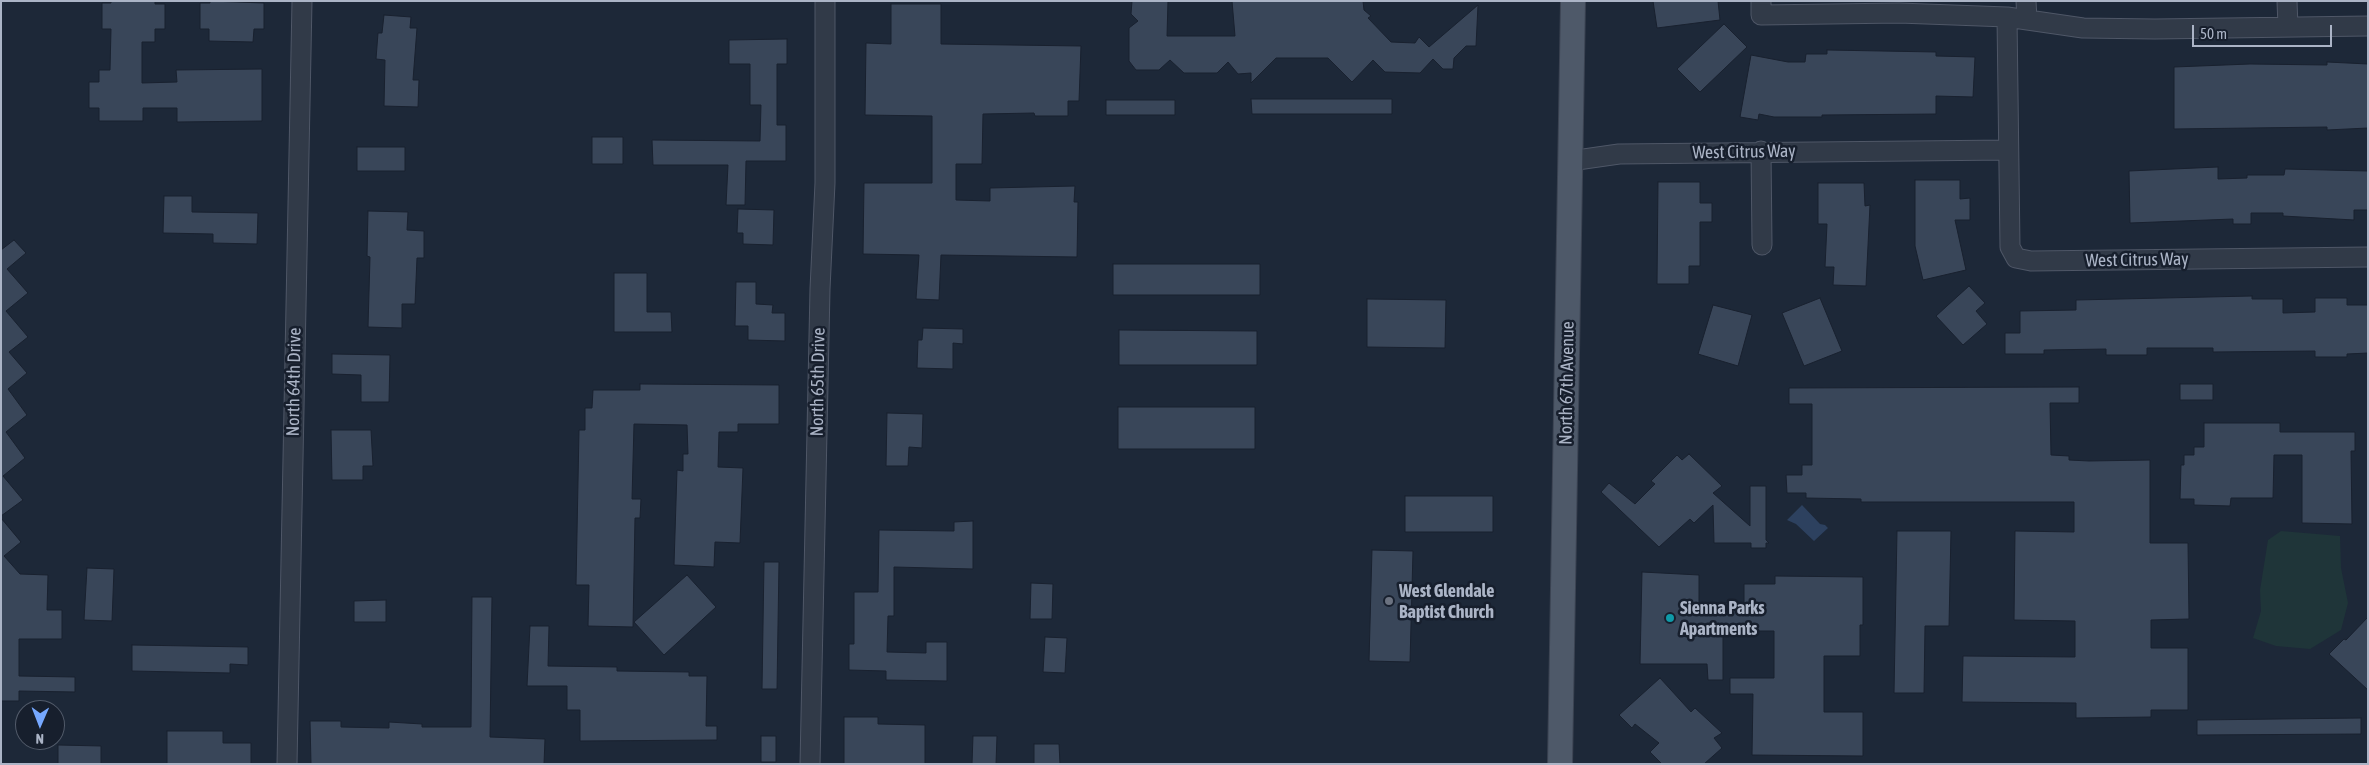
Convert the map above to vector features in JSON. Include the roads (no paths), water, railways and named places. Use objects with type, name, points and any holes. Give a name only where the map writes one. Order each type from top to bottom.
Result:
[{"type":"main road","name":"North 67th Avenue","points":[[1560,764],[1573,1]]},
{"type":"street","name":"North 64th Drive","points":[[287,764],[302,1]]},
{"type":"street","name":"North 65th Drive","points":[[810,764],[820,288],[825,177],[825,1]]},
{"type":"street","points":[[2288,1],[2288,27]]},
{"type":"street","points":[[1761,8],[2007,17],[2026,10],[2083,28],[2368,26]]},
{"type":"street","name":"West Citrus Way","points":[[2007,17],[2010,247],[2016,258],[2041,261],[2368,257]]},
{"type":"street","name":"West Citrus Way","points":[[1570,161],[1619,154],[1761,151],[2008,150]]},
{"type":"street","points":[[1761,151],[1762,245]]},
{"type":"water","points":[[1802,505],[1820,524],[1828,528],[1814,541],[1796,524],[1787,520]]},
{"type":"place","name":"West Glendale Baptist Church","points":[[1389,601]]},
{"type":"place","name":"Sienna Parks Apartments","points":[[1670,618]]}]
